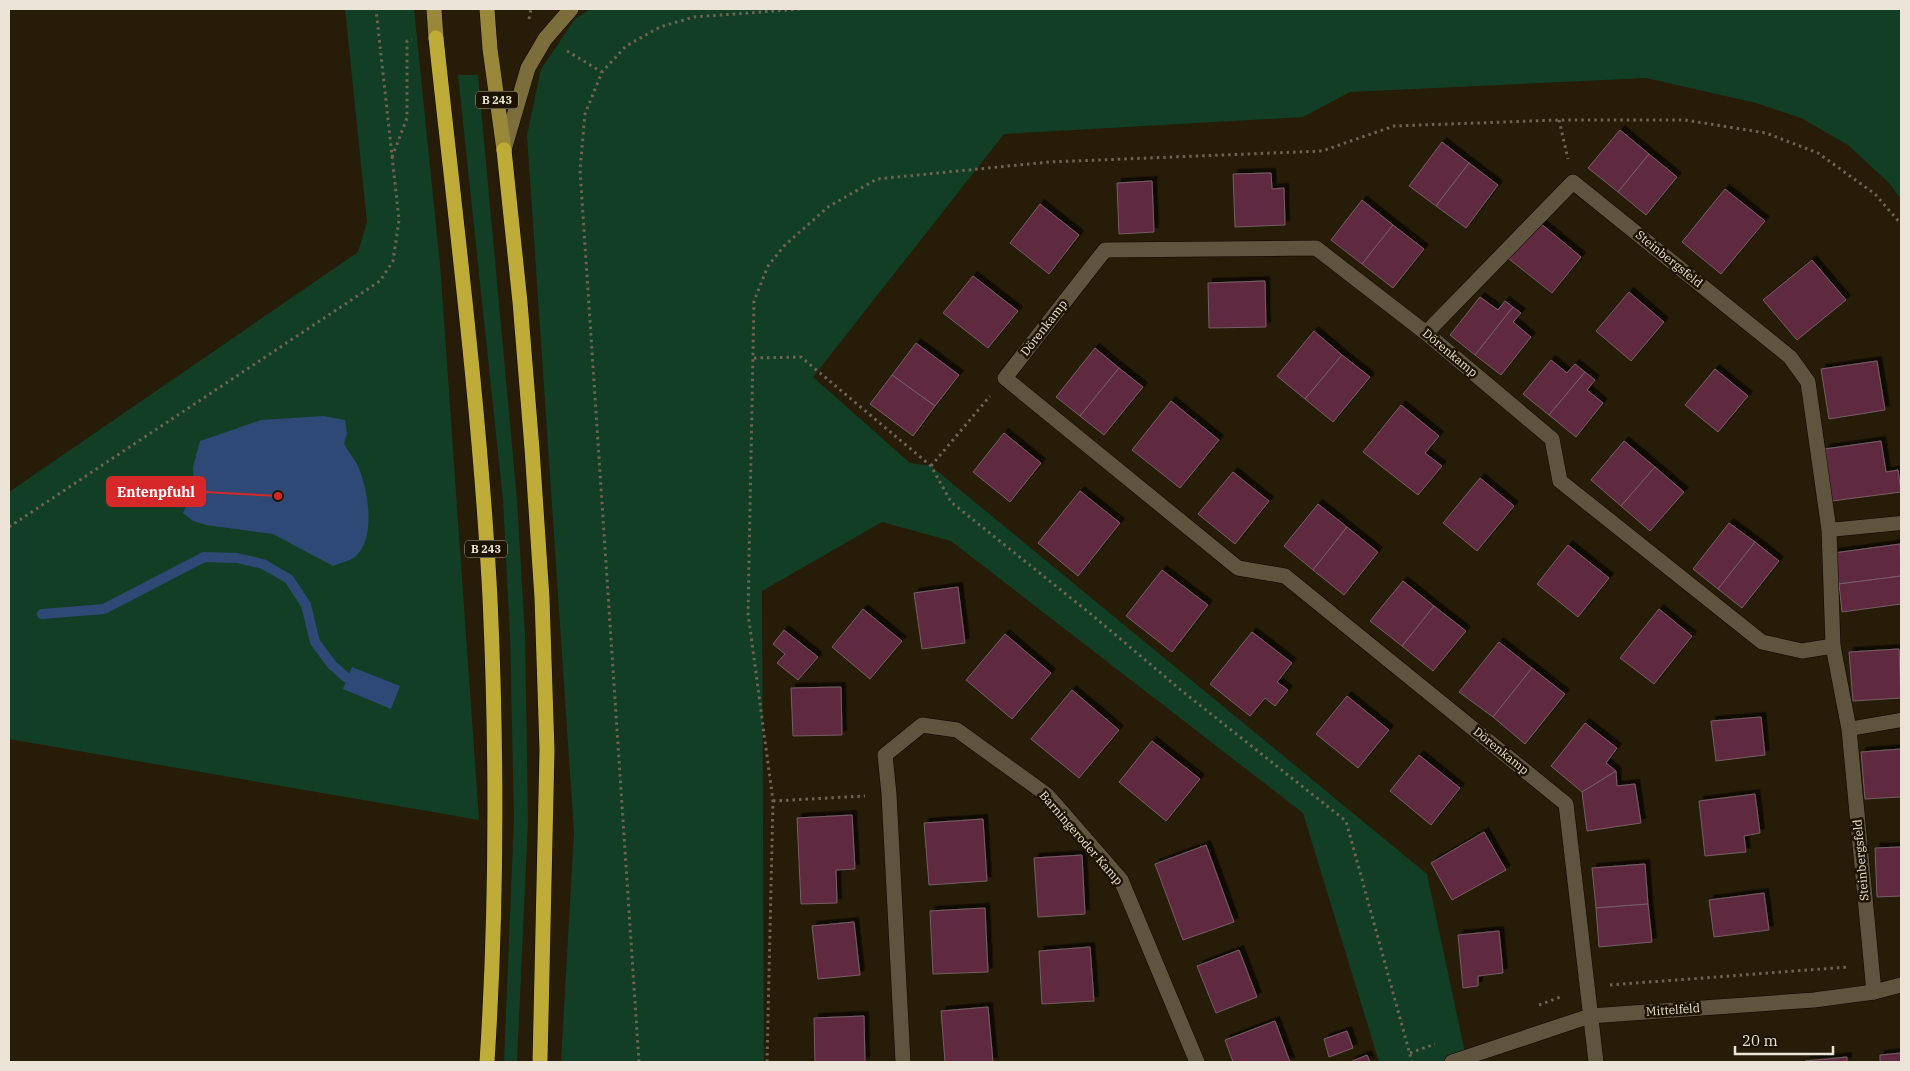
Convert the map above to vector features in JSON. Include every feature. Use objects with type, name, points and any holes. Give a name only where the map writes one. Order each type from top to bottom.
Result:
[{"type":"highway","name":"B 243","points":[[436,38],[466,305],[490,596],[496,746],[494,895],[487,1062]]},
{"type":"highway","name":"B 243","points":[[504,150],[520,302],[542,598],[546,750],[540,1062]]},
{"type":"main road","name":"B 243","points":[[434,9],[436,38]]},
{"type":"main road","name":"B 243","points":[[487,9],[490,49],[504,150]]},
{"type":"main road","points":[[504,150],[528,68],[545,39],[571,9]]},
{"type":"street","points":[[1426,333],[1573,182]]},
{"type":"street","name":"Steinbergsfeld","points":[[1573,182],[1790,357],[1808,382],[1828,530],[1834,646],[1849,729],[1874,992]]},
{"type":"street","name":"Dörenkamp","points":[[1596,1062],[1566,804],[1285,576],[1238,568],[1005,378],[1105,250],[1316,248],[1426,333],[1552,439],[1560,481],[1762,642],[1802,651],[1834,646]]},
{"type":"street","name":"Barningeroder Kamp","points":[[903,1062],[889,794],[885,755],[922,725],[957,730],[1047,795],[1121,880],[1197,1062]]},
{"type":"street","name":"Mittelfeld","points":[[1452,1062],[1590,1016],[1814,1000],[1874,992],[1901,985]]},
{"type":"lane","points":[[1828,530],[1901,523]]},
{"type":"lane","points":[[1849,729],[1901,720]]},
{"type":"path","points":[[9,527],[380,281],[393,261],[399,220],[376,9]]},
{"type":"path","points":[[639,1062],[580,170],[585,114],[602,72],[626,46],[660,27],[694,17],[801,9]]},
{"type":"path","points":[[1559,120],[1573,182]]},
{"type":"path","points":[[767,1062],[773,801],[748,613],[754,301],[768,266],[784,246],[828,208],[876,179],[1049,162],[1322,150],[1394,126],[1559,120],[1685,120],[1766,133],[1818,153],[1875,194],[1901,224]]},
{"type":"path","points":[[754,358],[800,357],[931,466],[951,502],[1092,615],[1182,691],[1346,821],[1412,1062]]},
{"type":"path","points":[[931,466],[1005,378]]},
{"type":"path","points":[[773,801],[889,794]]},
{"type":"green space","points":[[345,9],[414,9],[440,264],[479,820],[9,739],[9,492],[358,252],[367,222]]},
{"type":"green space","points":[[590,9],[1901,9],[1901,199],[1889,183],[1848,145],[1801,118],[1756,103],[1646,78],[1350,92],[1303,117],[1004,134],[813,377],[910,463],[931,466],[1427,874],[1467,1062],[1379,1062],[1303,813],[951,541],[882,522],[762,591],[764,1062],[561,1062],[574,832],[527,135],[541,69],[575,19]]},
{"type":"green space","points":[[458,75],[478,75],[517,500],[525,635],[528,821],[517,1062],[504,1062],[514,819],[510,635],[503,500]]},
{"type":"water","points":[[323,416],[345,420],[347,433],[344,444],[357,464],[367,499],[368,525],[366,538],[362,548],[355,557],[333,566],[273,534],[206,525],[193,521],[183,513],[194,488],[193,467],[200,441],[261,420]]},
{"type":"water","points":[[352,667],[400,686],[391,709],[343,689]]},
{"type":"building","points":[[1620,130],[1649,154],[1618,192],[1588,168]]},
{"type":"building","points":[[1442,142],[1469,163],[1436,206],[1409,186]]},
{"type":"building","points":[[1649,154],[1677,177],[1646,215],[1618,192]]},
{"type":"building","points":[[1469,163],[1498,185],[1466,228],[1436,206]]},
{"type":"building","points":[[1271,173],[1272,189],[1284,188],[1285,225],[1235,227],[1233,174]]},
{"type":"building","points":[[1152,181],[1154,232],[1119,234],[1117,183]]},
{"type":"building","points":[[1725,189],[1765,221],[1721,274],[1682,242]]},
{"type":"building","points":[[1362,200],[1393,225],[1362,264],[1331,240]]},
{"type":"building","points":[[1040,204],[1079,235],[1049,274],[1010,243]]},
{"type":"building","points":[[1539,222],[1581,257],[1552,293],[1509,259]]},
{"type":"building","points":[[1393,225],[1424,249],[1393,288],[1362,264]]},
{"type":"building","points":[[1812,260],[1846,300],[1797,340],[1763,300]]},
{"type":"building","points":[[973,276],[1018,311],[988,348],[943,313]]},
{"type":"building","points":[[1265,281],[1266,327],[1209,328],[1208,283]]},
{"type":"building","points":[[1629,292],[1664,322],[1631,361],[1596,331]]},
{"type":"building","points":[[1480,297],[1498,310],[1505,301],[1513,307],[1475,355],[1450,335]]},
{"type":"building","points":[[1513,307],[1521,313],[1513,322],[1531,337],[1501,375],[1475,355]]},
{"type":"building","points":[[1314,331],[1342,355],[1305,399],[1277,376]]},
{"type":"building","points":[[916,343],[959,375],[935,406],[892,375]]},
{"type":"building","points":[[1095,348],[1119,368],[1080,416],[1056,397]]},
{"type":"building","points":[[1342,355],[1370,377],[1333,422],[1305,399]]},
{"type":"building","points":[[1551,360],[1567,373],[1575,364],[1585,372],[1549,415],[1523,394]]},
{"type":"building","points":[[1877,361],[1885,410],[1829,419],[1821,369]]},
{"type":"building","points":[[1119,368],[1143,387],[1104,435],[1080,416]]},
{"type":"building","points":[[1715,369],[1748,396],[1718,432],[1685,405]]},
{"type":"building","points":[[1585,372],[1595,380],[1587,390],[1603,403],[1576,437],[1549,415]]},
{"type":"building","points":[[892,375],[935,406],[913,436],[870,404]]},
{"type":"building","points":[[1171,401],[1219,440],[1180,488],[1132,450]]},
{"type":"building","points":[[1401,405],[1439,436],[1425,453],[1442,466],[1418,495],[1363,452]]},
{"type":"building","points":[[1004,433],[1041,463],[1010,502],[973,472]]},
{"type":"building","points":[[1624,441],[1655,467],[1621,506],[1591,480]]},
{"type":"building","points":[[1881,441],[1886,472],[1898,470],[1901,492],[1832,501],[1825,449]]},
{"type":"building","points":[[1655,467],[1684,492],[1650,531],[1621,506]]},
{"type":"building","points":[[1233,472],[1269,501],[1235,544],[1198,514]]},
{"type":"building","points":[[1480,478],[1514,506],[1477,551],[1443,523]]},
{"type":"building","points":[[1080,491],[1120,523],[1078,576],[1038,543]]},
{"type":"building","points":[[1318,504],[1347,527],[1313,570],[1284,546]]},
{"type":"building","points":[[1729,523],[1755,542],[1718,589],[1693,569]]},
{"type":"building","points":[[1347,527],[1378,552],[1344,595],[1313,570]]},
{"type":"building","points":[[1755,542],[1779,561],[1742,608],[1718,589]]},
{"type":"building","points":[[1900,544],[1901,576],[1839,584],[1834,553]]},
{"type":"building","points":[[1568,545],[1609,578],[1578,617],[1537,584]]},
{"type":"building","points":[[1162,570],[1208,605],[1172,652],[1126,616]]},
{"type":"building","points":[[1901,576],[1901,604],[1842,612],[1839,584]]},
{"type":"building","points":[[1403,581],[1434,606],[1402,646],[1370,621]]},
{"type":"building","points":[[958,587],[965,643],[922,649],[914,593]]},
{"type":"building","points":[[1434,606],[1466,631],[1433,671],[1402,646]]},
{"type":"building","points":[[863,609],[902,641],[870,679],[832,647]]},
{"type":"building","points":[[1659,609],[1692,636],[1654,684],[1620,658]]},
{"type":"building","points":[[784,630],[818,657],[798,680],[777,663],[785,654],[773,644]]},
{"type":"building","points":[[1252,632],[1292,663],[1277,682],[1288,690],[1275,706],[1265,698],[1250,716],[1210,684]]},
{"type":"building","points":[[1005,634],[1051,673],[1012,719],[966,680]]},
{"type":"building","points":[[1499,642],[1532,668],[1493,717],[1459,692]]},
{"type":"building","points":[[1899,649],[1901,698],[1853,701],[1849,652]]},
{"type":"building","points":[[1532,668],[1565,694],[1525,744],[1493,717]]},
{"type":"building","points":[[841,687],[842,735],[793,736],[791,688]]},
{"type":"building","points":[[1072,690],[1119,730],[1079,778],[1031,739]]},
{"type":"building","points":[[1347,696],[1389,730],[1358,768],[1316,734]]},
{"type":"building","points":[[1761,717],[1765,755],[1716,761],[1711,721]]},
{"type":"building","points":[[1585,723],[1617,748],[1606,763],[1616,771],[1582,792],[1551,766]]},
{"type":"building","points":[[1152,741],[1200,779],[1166,821],[1119,782]]},
{"type":"building","points":[[1901,749],[1901,797],[1865,799],[1861,752]]},
{"type":"building","points":[[1419,755],[1460,788],[1431,825],[1390,791]]},
{"type":"building","points":[[1616,771],[1617,786],[1635,784],[1641,823],[1587,831],[1582,792]]},
{"type":"building","points":[[1755,794],[1760,833],[1744,836],[1746,852],[1705,856],[1699,801]]},
{"type":"building","points":[[852,815],[855,869],[836,870],[837,903],[801,904],[797,818]]},
{"type":"building","points":[[983,819],[987,881],[929,885],[924,823]]},
{"type":"building","points":[[1484,832],[1506,870],[1452,900],[1431,863]]},
{"type":"building","points":[[1206,845],[1234,922],[1183,940],[1155,864]]},
{"type":"building","points":[[1901,847],[1901,896],[1877,897],[1875,848]]},
{"type":"building","points":[[1082,855],[1085,914],[1038,917],[1034,858]]},
{"type":"building","points":[[1645,864],[1648,904],[1596,908],[1592,868]]},
{"type":"building","points":[[1764,893],[1769,930],[1714,937],[1709,900]]},
{"type":"building","points":[[1648,904],[1652,942],[1599,947],[1596,908]]},
{"type":"building","points":[[985,908],[988,972],[933,974],[930,911]]},
{"type":"building","points":[[854,922],[860,975],[818,979],[812,926]]},
{"type":"building","points":[[1499,931],[1503,973],[1478,976],[1478,986],[1463,988],[1458,935]]},
{"type":"building","points":[[1090,947],[1094,1001],[1042,1004],[1039,951]]},
{"type":"building","points":[[1239,950],[1257,997],[1216,1013],[1197,966]]},
{"type":"building","points":[[988,1007],[993,1062],[945,1062],[941,1011]]},
{"type":"building","points":[[864,1016],[865,1062],[815,1062],[814,1018]]},
{"type":"building","points":[[1275,1021],[1290,1062],[1233,1062],[1225,1040]]},
{"type":"building","points":[[1347,1031],[1353,1048],[1329,1057],[1324,1039]]},
{"type":"building","points":[[1901,1053],[1901,1062],[1880,1062],[1880,1055]]},
{"type":"building","points":[[1367,1055],[1370,1062],[1350,1062]]},
{"type":"building","points":[[1847,1057],[1847,1062],[1805,1062],[1805,1061]]},
{"type":"waterway","points":[[42,614],[104,609],[204,557],[237,558],[263,564],[289,579],[306,605],[315,642],[332,665],[347,678]]},
{"type":"place","name":"Entenpfuhl","points":[[278,496]]}]
